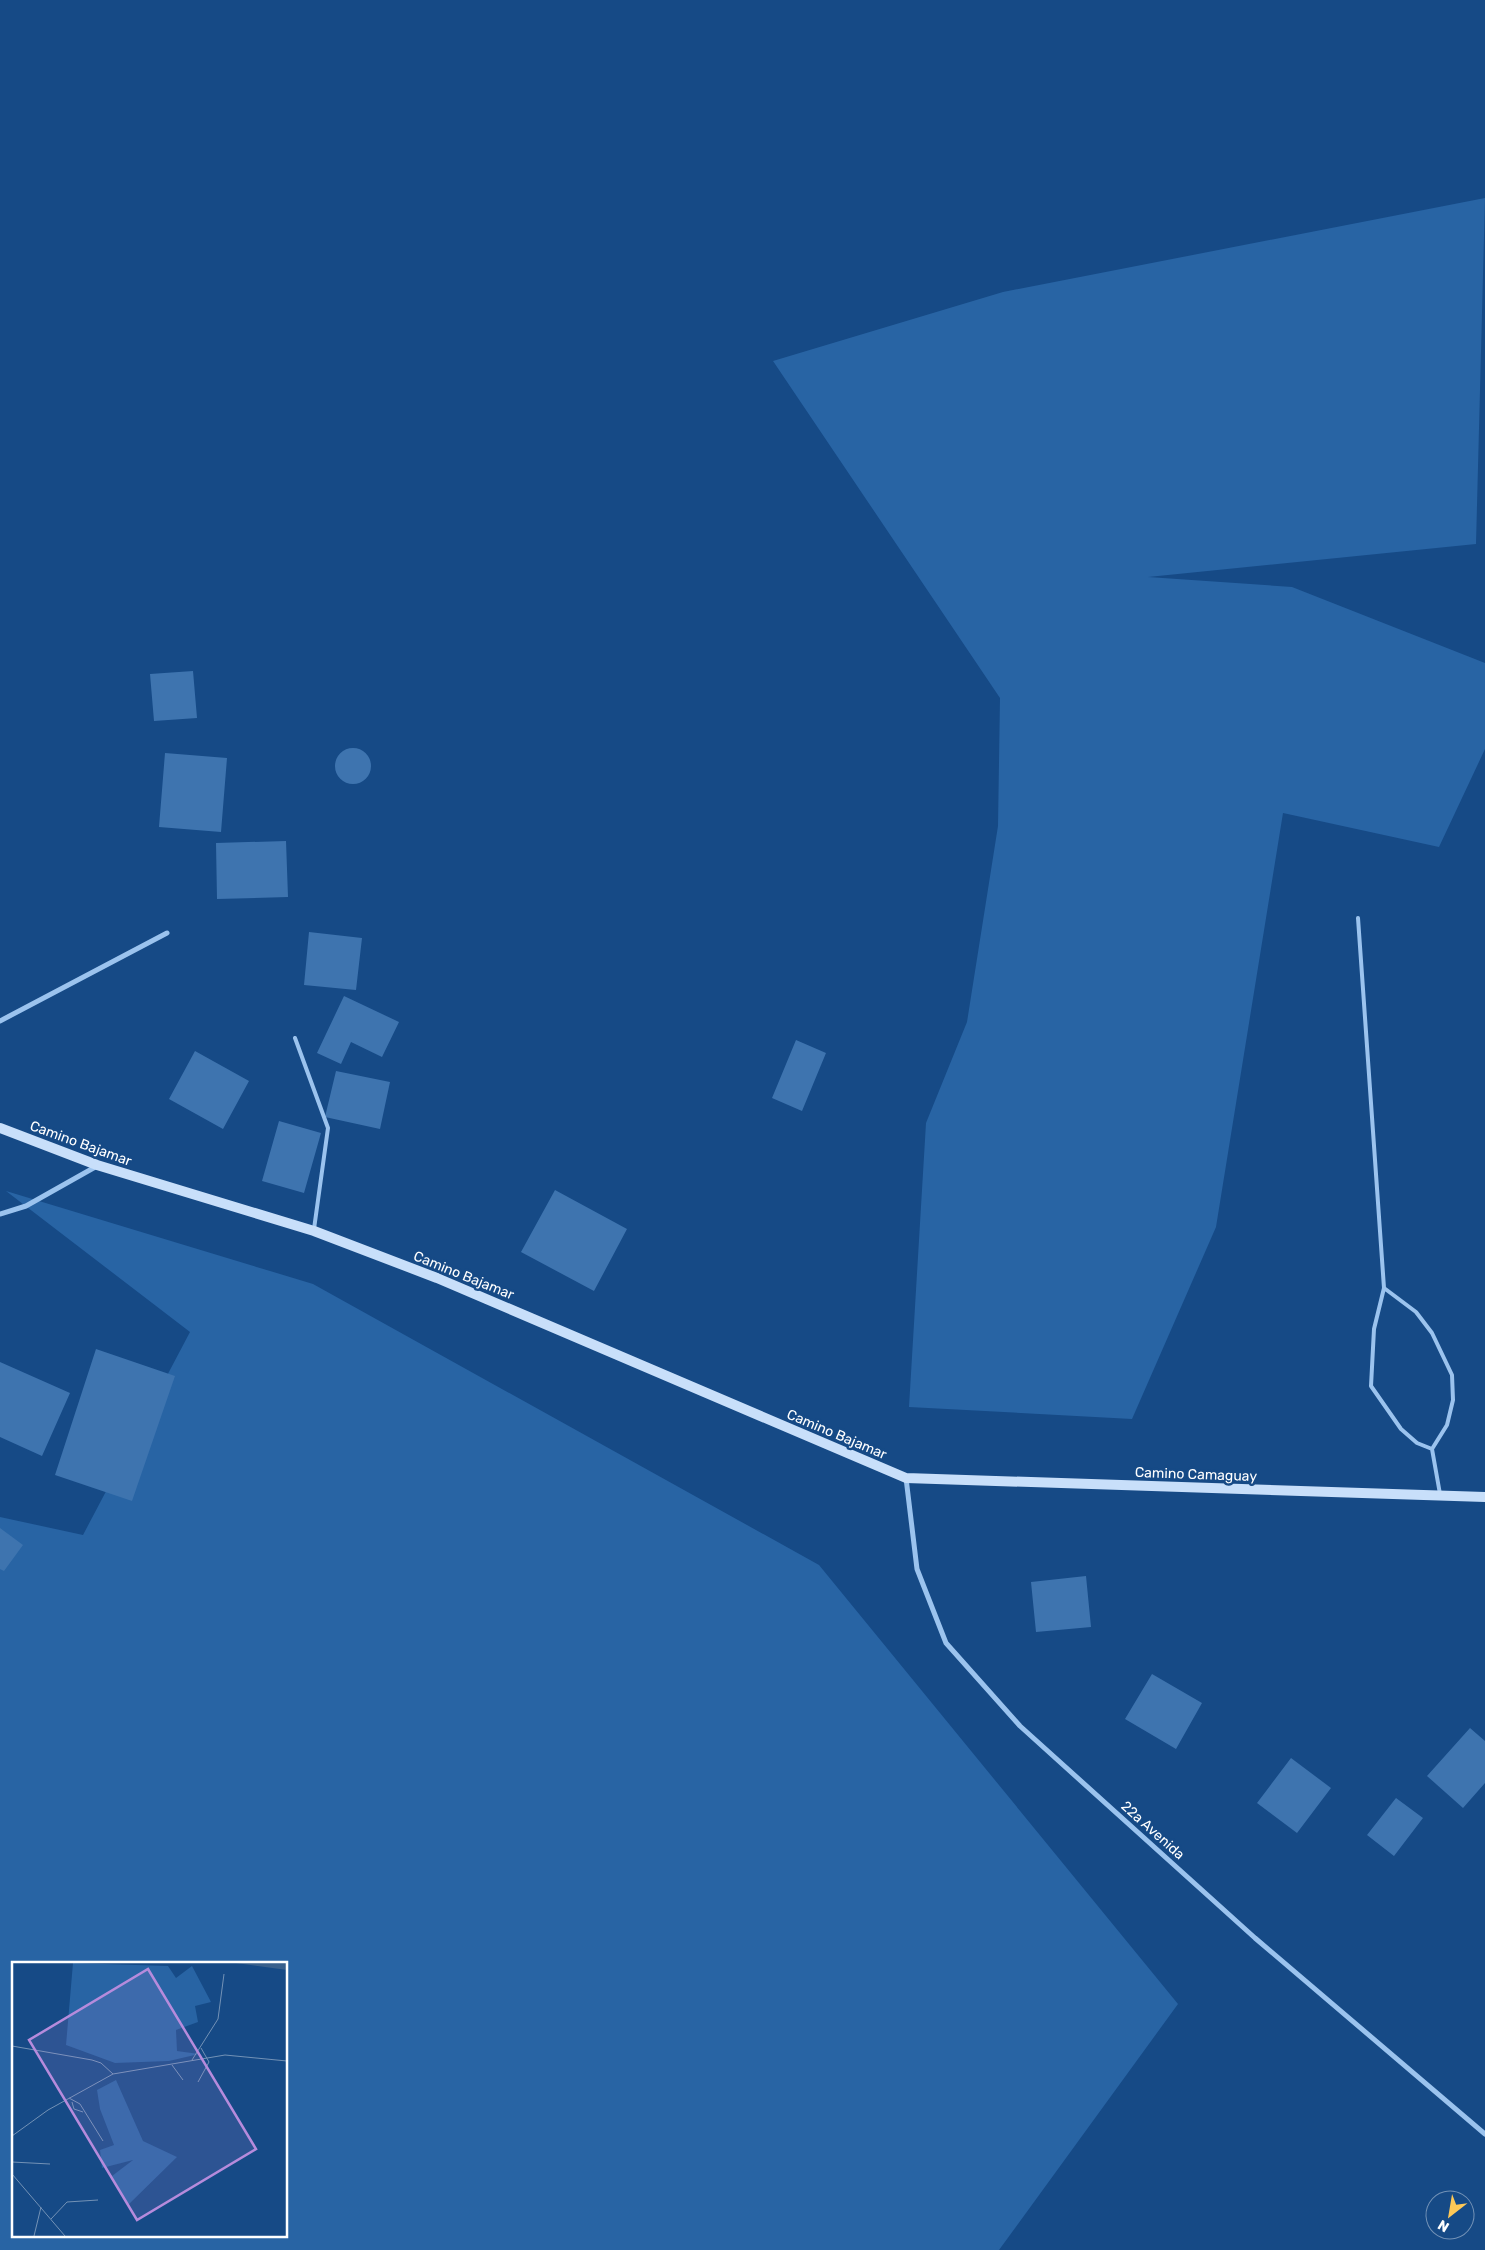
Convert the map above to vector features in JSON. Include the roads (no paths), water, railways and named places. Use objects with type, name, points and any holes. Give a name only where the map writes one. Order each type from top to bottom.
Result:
[{"type":"street","points":[[0,1021],[167,932]]},
{"type":"street","name":"Camino Bajamar","points":[[0,1128],[97,1166],[314,1231],[437,1278],[906,1478]]},
{"type":"street","points":[[0,1214],[26,1206],[97,1166]]},
{"type":"street","name":"Camino Camaguay","points":[[906,1478],[1485,1497]]},
{"type":"street","name":"22a Avenida","points":[[906,1478],[918,1569],[946,1643],[1020,1726],[1255,1938],[1485,2134]]},
{"type":"lane","points":[[1358,918],[1384,1288],[1374,1329],[1371,1386],[1401,1429],[1417,1443],[1432,1449]]},
{"type":"lane","points":[[295,1038],[328,1128],[314,1231]]},
{"type":"lane","points":[[1384,1288],[1416,1312],[1432,1332],[1452,1375],[1453,1400],[1447,1425],[1432,1449],[1441,1496]]}]
